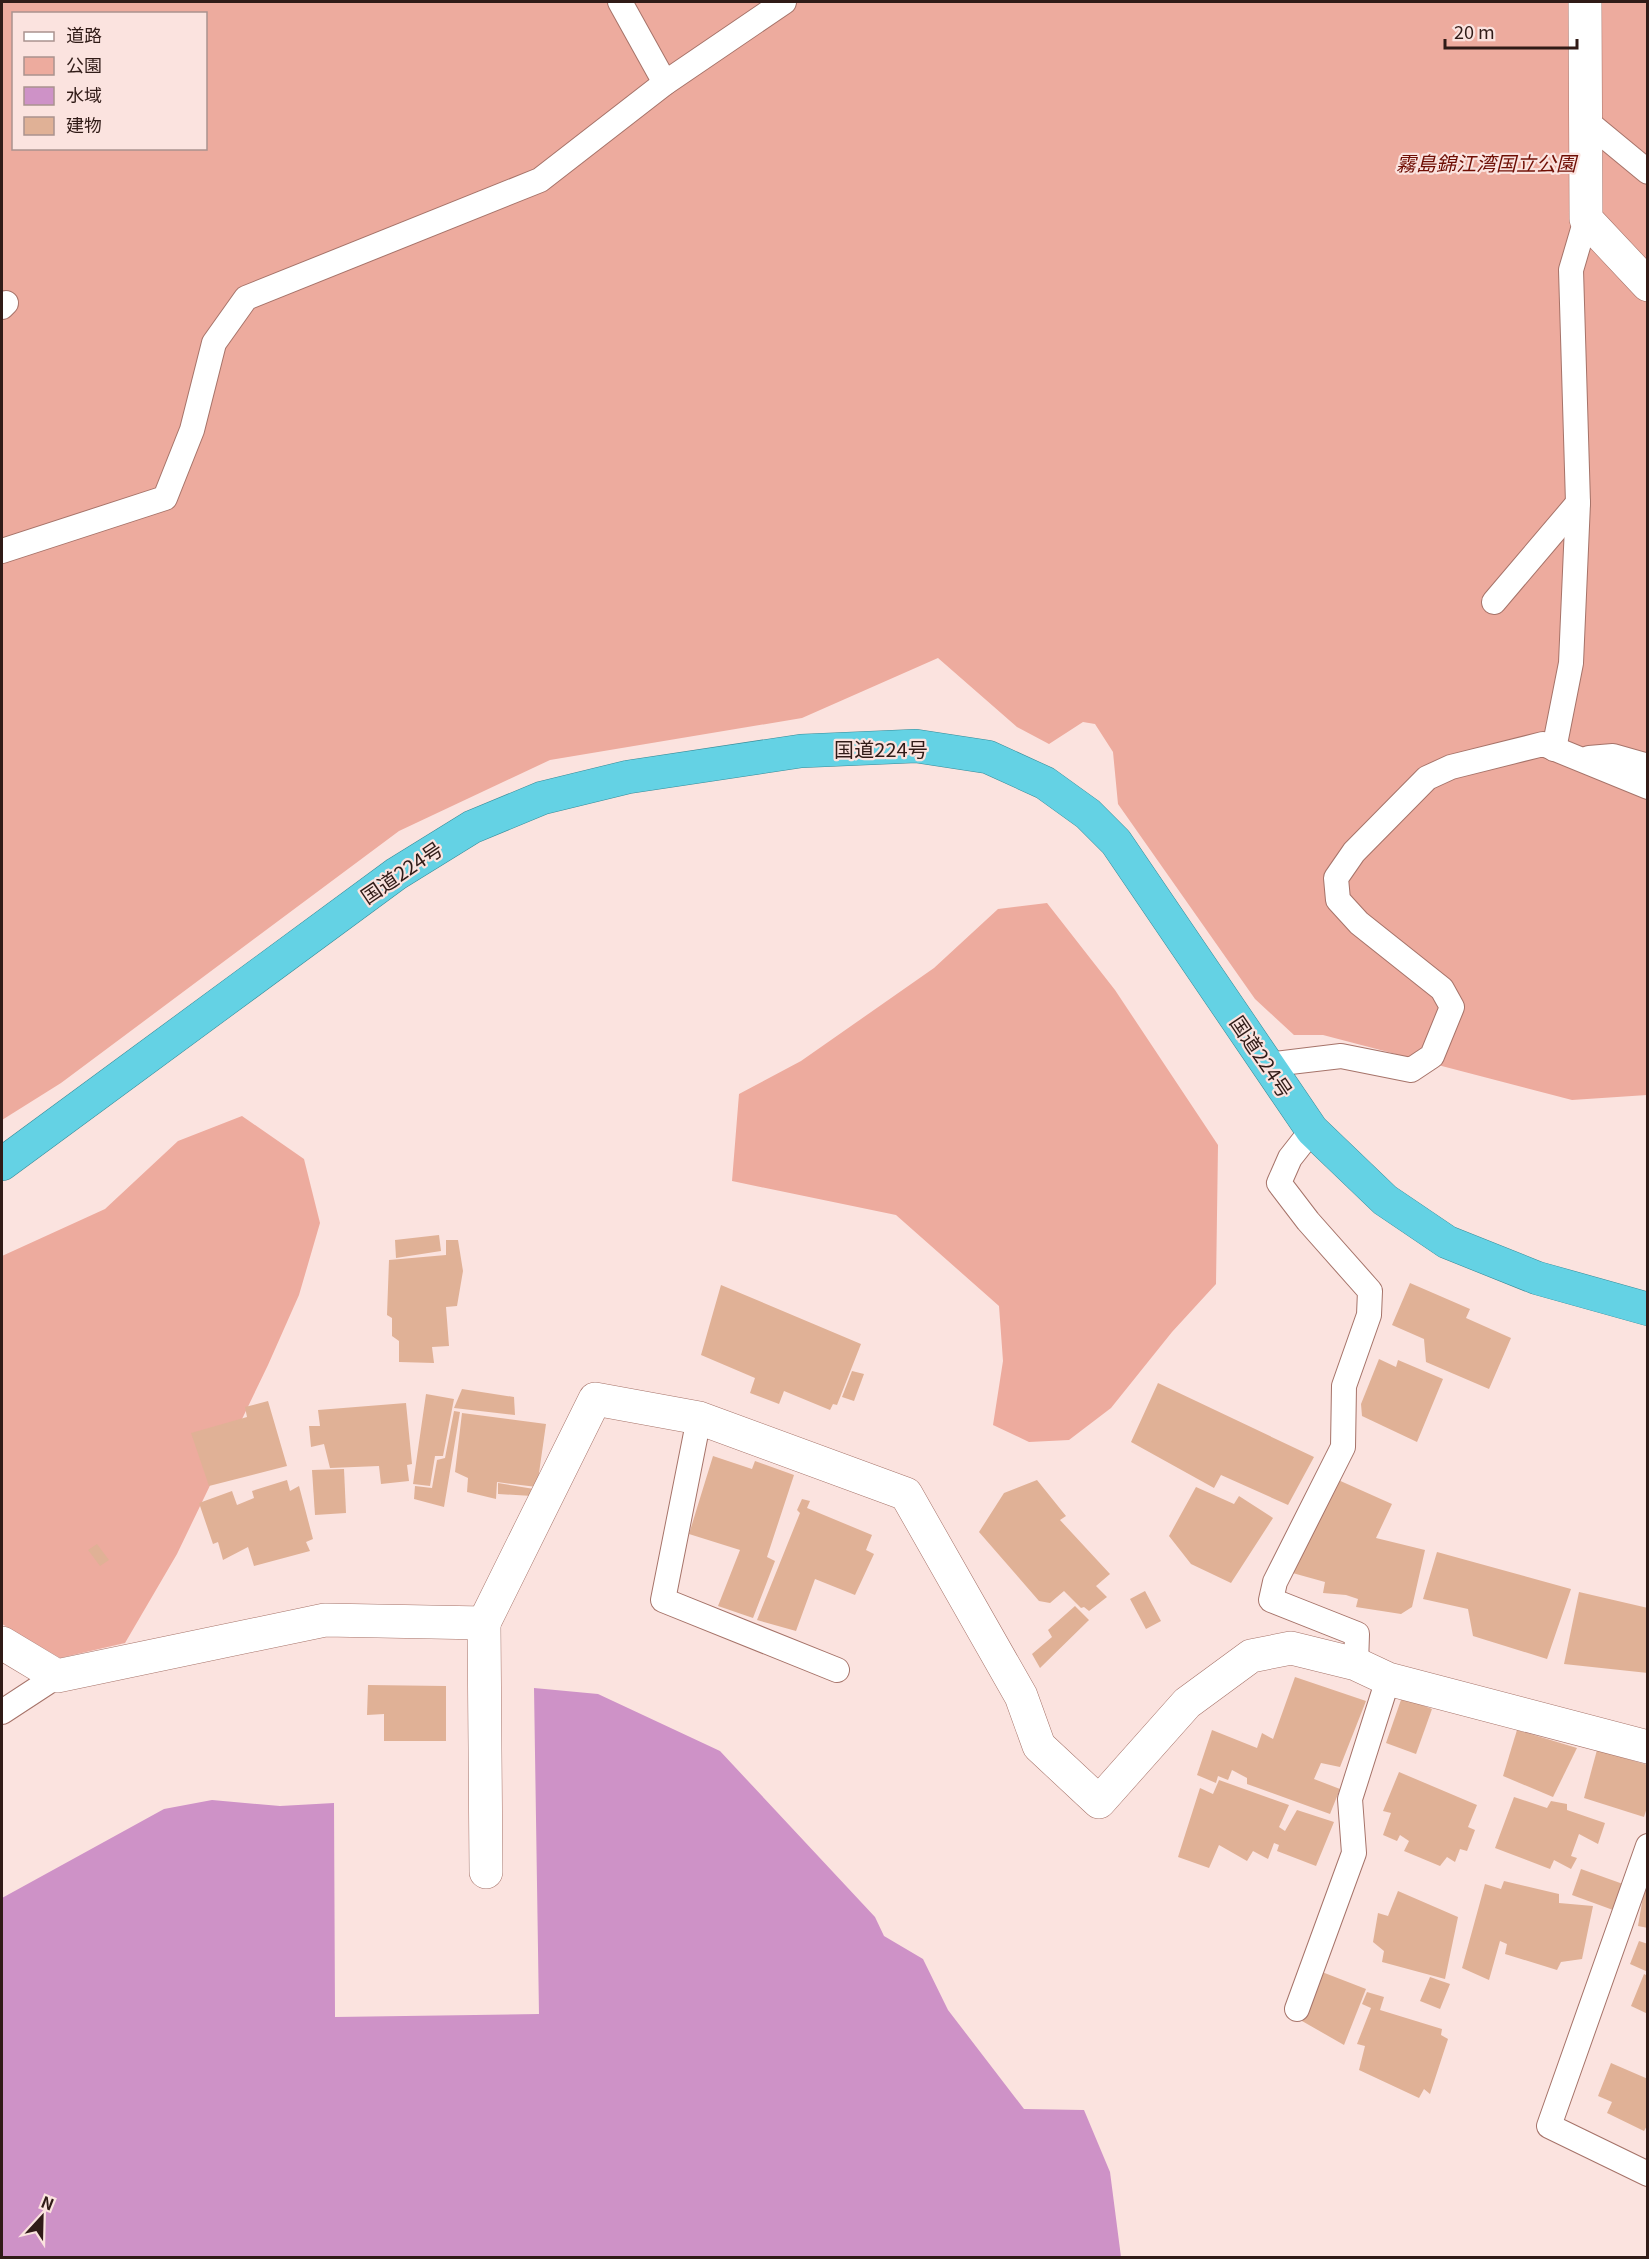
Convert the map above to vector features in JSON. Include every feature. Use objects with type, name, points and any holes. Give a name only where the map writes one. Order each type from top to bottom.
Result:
[{"type":"highway","name":"国道224号","points":[[2,1164],[396,874],[472,827],[542,798],[628,777],[801,751],[916,747],[988,757],[1045,783],[1088,814],[1116,842],[1312,1130],[1385,1200],[1447,1242],[1537,1278],[1647,1309]]},
{"type":"street","points":[[1585,2],[1586,219],[1647,285]]},
{"type":"street","points":[[486,1872],[484,1623],[595,1399],[699,1418],[906,1494],[1021,1696],[1039,1746],[1099,1802],[1187,1703],[1251,1656],[1291,1648],[1356,1664],[1388,1679],[1647,1747]]},
{"type":"street","points":[[2,1643],[57,1676],[325,1620],[484,1623]]},
{"type":"lane","points":[[620,2],[665,83]]},
{"type":"lane","points":[[2,551],[165,498],[192,430],[214,343],[246,298],[540,180],[665,83],[784,2]]},
{"type":"lane","points":[[1585,120],[1647,172]]},
{"type":"lane","points":[[1554,748],[1571,663],[1578,503],[1571,270],[1586,219]]},
{"type":"lane","points":[[1494,602],[1578,503]]},
{"type":"lane","points":[[1266,1065],[1341,1056],[1411,1070],[1432,1056],[1452,1007],[1442,989],[1359,923],[1338,900],[1336,878],[1354,852],[1427,778],[1451,767],[1543,744],[1647,788]]},
{"type":"lane","points":[[1581,759],[1613,756],[1647,766]]},
{"type":"lane","points":[[1312,1130],[1290,1158],[1278,1183],[1308,1221],[1370,1291],[1370,1315],[1344,1386],[1343,1446],[1275,1582],[1271,1600],[1357,1634],[1356,1664]]},
{"type":"lane","points":[[699,1418],[663,1600],[837,1670]]},
{"type":"lane","points":[[2,1712],[57,1676]]},
{"type":"lane","points":[[1297,2009],[1354,1853],[1350,1799],[1388,1679]]},
{"type":"lane","points":[[1647,1846],[1550,2126],[1647,2174]]},
{"type":"green space","name":"霧島錦江湾国立公園","points":[[2,2],[1647,2],[1647,1095],[1572,1100],[1323,1035],[1294,1035],[1255,999],[1118,804],[1113,752],[1095,724],[1083,722],[1049,744],[1017,727],[938,658],[802,718],[550,760],[399,831],[61,1083],[2,1120]]},
{"type":"green space","points":[[1047,903],[1115,990],[1218,1145],[1216,1284],[1172,1332],[1111,1408],[1069,1440],[1029,1442],[993,1425],[1003,1361],[999,1306],[896,1215],[732,1181],[739,1094],[801,1061],[934,968],[998,909]]},
{"type":"green space","points":[[242,1116],[304,1159],[320,1223],[299,1295],[177,1554],[125,1643],[60,1658],[2,1624],[2,1256],[105,1209],[178,1141]]},
{"type":"water","points":[[534,1688],[598,1694],[720,1751],[875,1917],[884,1936],[923,1959],[948,2010],[1024,2109],[1084,2110],[1110,2172],[1121,2257],[2,2257],[2,1898],[164,1809],[212,1800],[280,1806],[334,1803],[335,2017],[539,2014]]},
{"type":"building","points":[[439,1235],[441,1251],[396,1258],[395,1240]]},
{"type":"building","points":[[446,1240],[458,1240],[463,1271],[457,1306],[446,1307],[449,1346],[432,1347],[434,1363],[399,1362],[399,1341],[392,1336],[392,1318],[387,1315],[389,1260],[446,1255]]},
{"type":"building","points":[[1410,1283],[1470,1309],[1466,1318],[1511,1338],[1489,1389],[1426,1362],[1424,1339],[1392,1325]]},
{"type":"building","points":[[721,1285],[861,1344],[837,1405],[833,1404],[830,1410],[784,1391],[779,1404],[750,1393],[755,1378],[701,1355]]},
{"type":"building","points":[[1379,1359],[1396,1367],[1398,1360],[1443,1379],[1417,1442],[1362,1416],[1361,1404]]},
{"type":"building","points":[[852,1371],[864,1374],[854,1401],[842,1397]]},
{"type":"building","points":[[1158,1383],[1314,1457],[1288,1505],[1221,1475],[1214,1488],[1131,1442]]},
{"type":"building","points":[[462,1389],[514,1397],[515,1415],[454,1408]]},
{"type":"building","points":[[426,1394],[454,1399],[443,1456],[435,1456],[430,1486],[413,1484]]},
{"type":"building","points":[[268,1401],[287,1466],[209,1486],[191,1433],[247,1417],[245,1407]]},
{"type":"building","points":[[406,1403],[412,1464],[407,1465],[409,1481],[381,1484],[379,1466],[330,1468],[324,1444],[311,1447],[309,1426],[320,1426],[318,1410]]},
{"type":"building","points":[[454,1411],[460,1412],[444,1507],[414,1499],[415,1486],[432,1488],[437,1460],[445,1458]]},
{"type":"building","points":[[462,1413],[546,1424],[537,1487],[497,1482],[496,1499],[467,1492],[468,1478],[455,1472]]},
{"type":"building","points":[[713,1456],[752,1469],[755,1461],[794,1475],[767,1557],[775,1561],[753,1618],[718,1606],[740,1550],[689,1534]]},
{"type":"building","points":[[344,1469],[346,1513],[315,1515],[312,1470]]},
{"type":"building","points":[[1336,1479],[1392,1504],[1376,1538],[1425,1550],[1412,1607],[1401,1614],[1356,1607],[1358,1599],[1346,1595],[1323,1593],[1325,1582],[1289,1572]]},
{"type":"building","points":[[287,1480],[290,1491],[299,1486],[313,1539],[306,1542],[310,1551],[254,1566],[248,1547],[223,1560],[218,1542],[213,1544],[199,1503],[232,1491],[237,1505],[254,1498],[252,1491]]},
{"type":"building","points":[[1037,1480],[1066,1516],[1060,1520],[1110,1574],[1096,1586],[1107,1597],[1089,1611],[1084,1607],[1081,1608],[1064,1591],[1050,1603],[1039,1601],[979,1532],[1004,1493]]},
{"type":"building","points":[[498,1483],[534,1489],[532,1496],[498,1494]]},
{"type":"building","points":[[1196,1487],[1234,1504],[1239,1496],[1273,1518],[1231,1583],[1191,1564],[1169,1536]]},
{"type":"building","points":[[802,1499],[810,1501],[807,1508],[872,1535],[866,1550],[874,1554],[855,1595],[815,1579],[796,1631],[757,1620],[800,1513],[797,1510]]},
{"type":"building","points":[[97,1544],[109,1560],[100,1566],[88,1550]]},
{"type":"building","points":[[1437,1552],[1571,1589],[1547,1659],[1473,1636],[1468,1609],[1423,1599]]},
{"type":"building","points":[[1145,1591],[1161,1621],[1146,1629],[1130,1599]]},
{"type":"building","points":[[1579,1592],[1648,1608],[1648,1673],[1564,1664]]},
{"type":"building","points":[[1075,1606],[1089,1620],[1040,1668],[1032,1654],[1052,1637],[1048,1630]]},
{"type":"building","points":[[1295,1677],[1366,1701],[1340,1767],[1321,1763],[1314,1779],[1340,1789],[1330,1814],[1247,1784],[1247,1778],[1232,1770],[1228,1780],[1218,1776],[1216,1783],[1197,1775],[1212,1730],[1257,1748],[1262,1733],[1273,1739]]},
{"type":"building","points":[[368,1685],[446,1686],[446,1741],[384,1741],[384,1714],[367,1715]]},
{"type":"building","points":[[1402,1697],[1432,1709],[1416,1754],[1386,1743]]},
{"type":"building","points":[[1517,1730],[1577,1748],[1553,1797],[1503,1776]]},
{"type":"building","points":[[1597,1750],[1648,1765],[1648,1804],[1644,1817],[1584,1798]]},
{"type":"building","points":[[1399,1772],[1477,1805],[1468,1827],[1475,1830],[1467,1851],[1460,1849],[1455,1862],[1447,1857],[1440,1866],[1404,1851],[1409,1841],[1400,1835],[1397,1841],[1383,1835],[1391,1813],[1383,1811]]},
{"type":"building","points":[[1219,1780],[1289,1805],[1279,1827],[1285,1831],[1297,1810],[1334,1822],[1316,1866],[1277,1851],[1279,1845],[1274,1843],[1268,1859],[1253,1851],[1247,1861],[1219,1845],[1209,1868],[1178,1857],[1200,1788],[1213,1794]]},
{"type":"building","points":[[1514,1797],[1547,1808],[1551,1801],[1567,1804],[1567,1810],[1605,1823],[1598,1844],[1579,1834],[1571,1856],[1577,1858],[1571,1869],[1554,1860],[1550,1869],[1495,1848]]},
{"type":"building","points":[[1581,1869],[1623,1884],[1613,1910],[1572,1895]]},
{"type":"building","points":[[1646,1879],[1648,1879],[1648,1928],[1638,1926]]},
{"type":"building","points":[[1504,1881],[1559,1894],[1559,1903],[1593,1906],[1582,1959],[1561,1962],[1557,1970],[1505,1954],[1507,1944],[1500,1941],[1489,1980],[1462,1968],[1485,1884],[1501,1889]]},
{"type":"building","points":[[1398,1891],[1458,1917],[1445,1979],[1382,1962],[1384,1951],[1373,1942],[1378,1913],[1388,1916]]},
{"type":"building","points":[[1639,1941],[1648,1944],[1648,1972],[1630,1964]]},
{"type":"building","points":[[1322,1972],[1366,1989],[1344,2045],[1302,2021]]},
{"type":"building","points":[[1644,1974],[1648,1976],[1648,2014],[1631,2006]]},
{"type":"building","points":[[1430,1977],[1450,1984],[1440,2009],[1420,2001]]},
{"type":"building","points":[[1367,1992],[1384,1997],[1380,2010],[1442,2029],[1441,2035],[1448,2039],[1430,2094],[1424,2089],[1419,2098],[1359,2070],[1365,2046],[1357,2044],[1371,2008],[1362,2004]]},
{"type":"building","points":[[1611,2063],[1648,2079],[1648,2124],[1644,2131],[1607,2113],[1612,2102],[1598,2096]]}]
